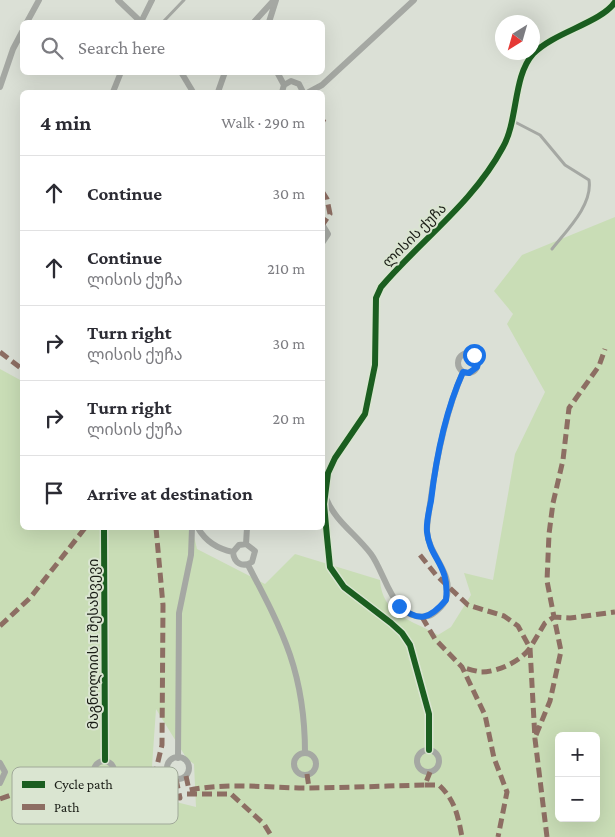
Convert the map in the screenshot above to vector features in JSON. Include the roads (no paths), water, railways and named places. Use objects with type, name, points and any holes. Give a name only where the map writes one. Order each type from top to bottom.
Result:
[{"type":"street","points":[[28,20],[39,0]]},
{"type":"street","points":[[118,0],[139,20]]},
{"type":"street","points":[[142,20],[152,0]]},
{"type":"street","points":[[256,20],[275,0]]},
{"type":"street","points":[[270,20],[275,0]]},
{"type":"street","points":[[313,90],[322,85],[414,0]]},
{"type":"street","name":"ლისის ქუჩა","points":[[429,750],[429,714],[410,645],[402,633],[391,623],[344,587],[330,567],[326,496],[328,473],[335,458],[365,414],[375,365],[374,321],[376,298],[381,287],[467,199],[504,147],[513,121],[522,73],[531,56],[548,40],[602,14],[615,2]]},
{"type":"street","points":[[0,87],[20,36]]},
{"type":"street","points":[[114,90],[120,75]]},
{"type":"street","points":[[184,75],[192,90]]},
{"type":"street","points":[[219,90],[224,75]]},
{"type":"street","points":[[278,75],[284,85]]},
{"type":"street","points":[[283,90],[284,85],[289,82],[297,82],[302,90]]},
{"type":"street","points":[[326,496],[335,515],[371,554],[399,606],[409,614],[422,617],[430,616],[437,610],[446,600],[448,586],[444,570],[430,546],[427,531],[432,486],[450,400],[463,372]]},
{"type":"street","name":"მაგნოლიის II შესახვევი","points":[[104,530],[105,760]]},
{"type":"street","points":[[178,758],[180,613],[191,555],[192,530]]},
{"type":"street","points":[[199,530],[203,536],[221,550],[234,552]]},
{"type":"street","points":[[246,544],[247,530]]},
{"type":"street","points":[[246,544],[253,548],[255,555],[248,565],[237,563],[234,552],[236,547],[246,544]]},
{"type":"street","points":[[248,565],[275,615],[292,655],[299,681],[304,715],[305,753]]},
{"type":"street","points":[[0,763],[5,772],[0,783]]},
{"type":"lane","points":[[165,20],[184,0]]},
{"type":"lane","points":[[513,121],[540,135],[565,164],[589,180],[590,191],[579,214],[552,249]]}]
